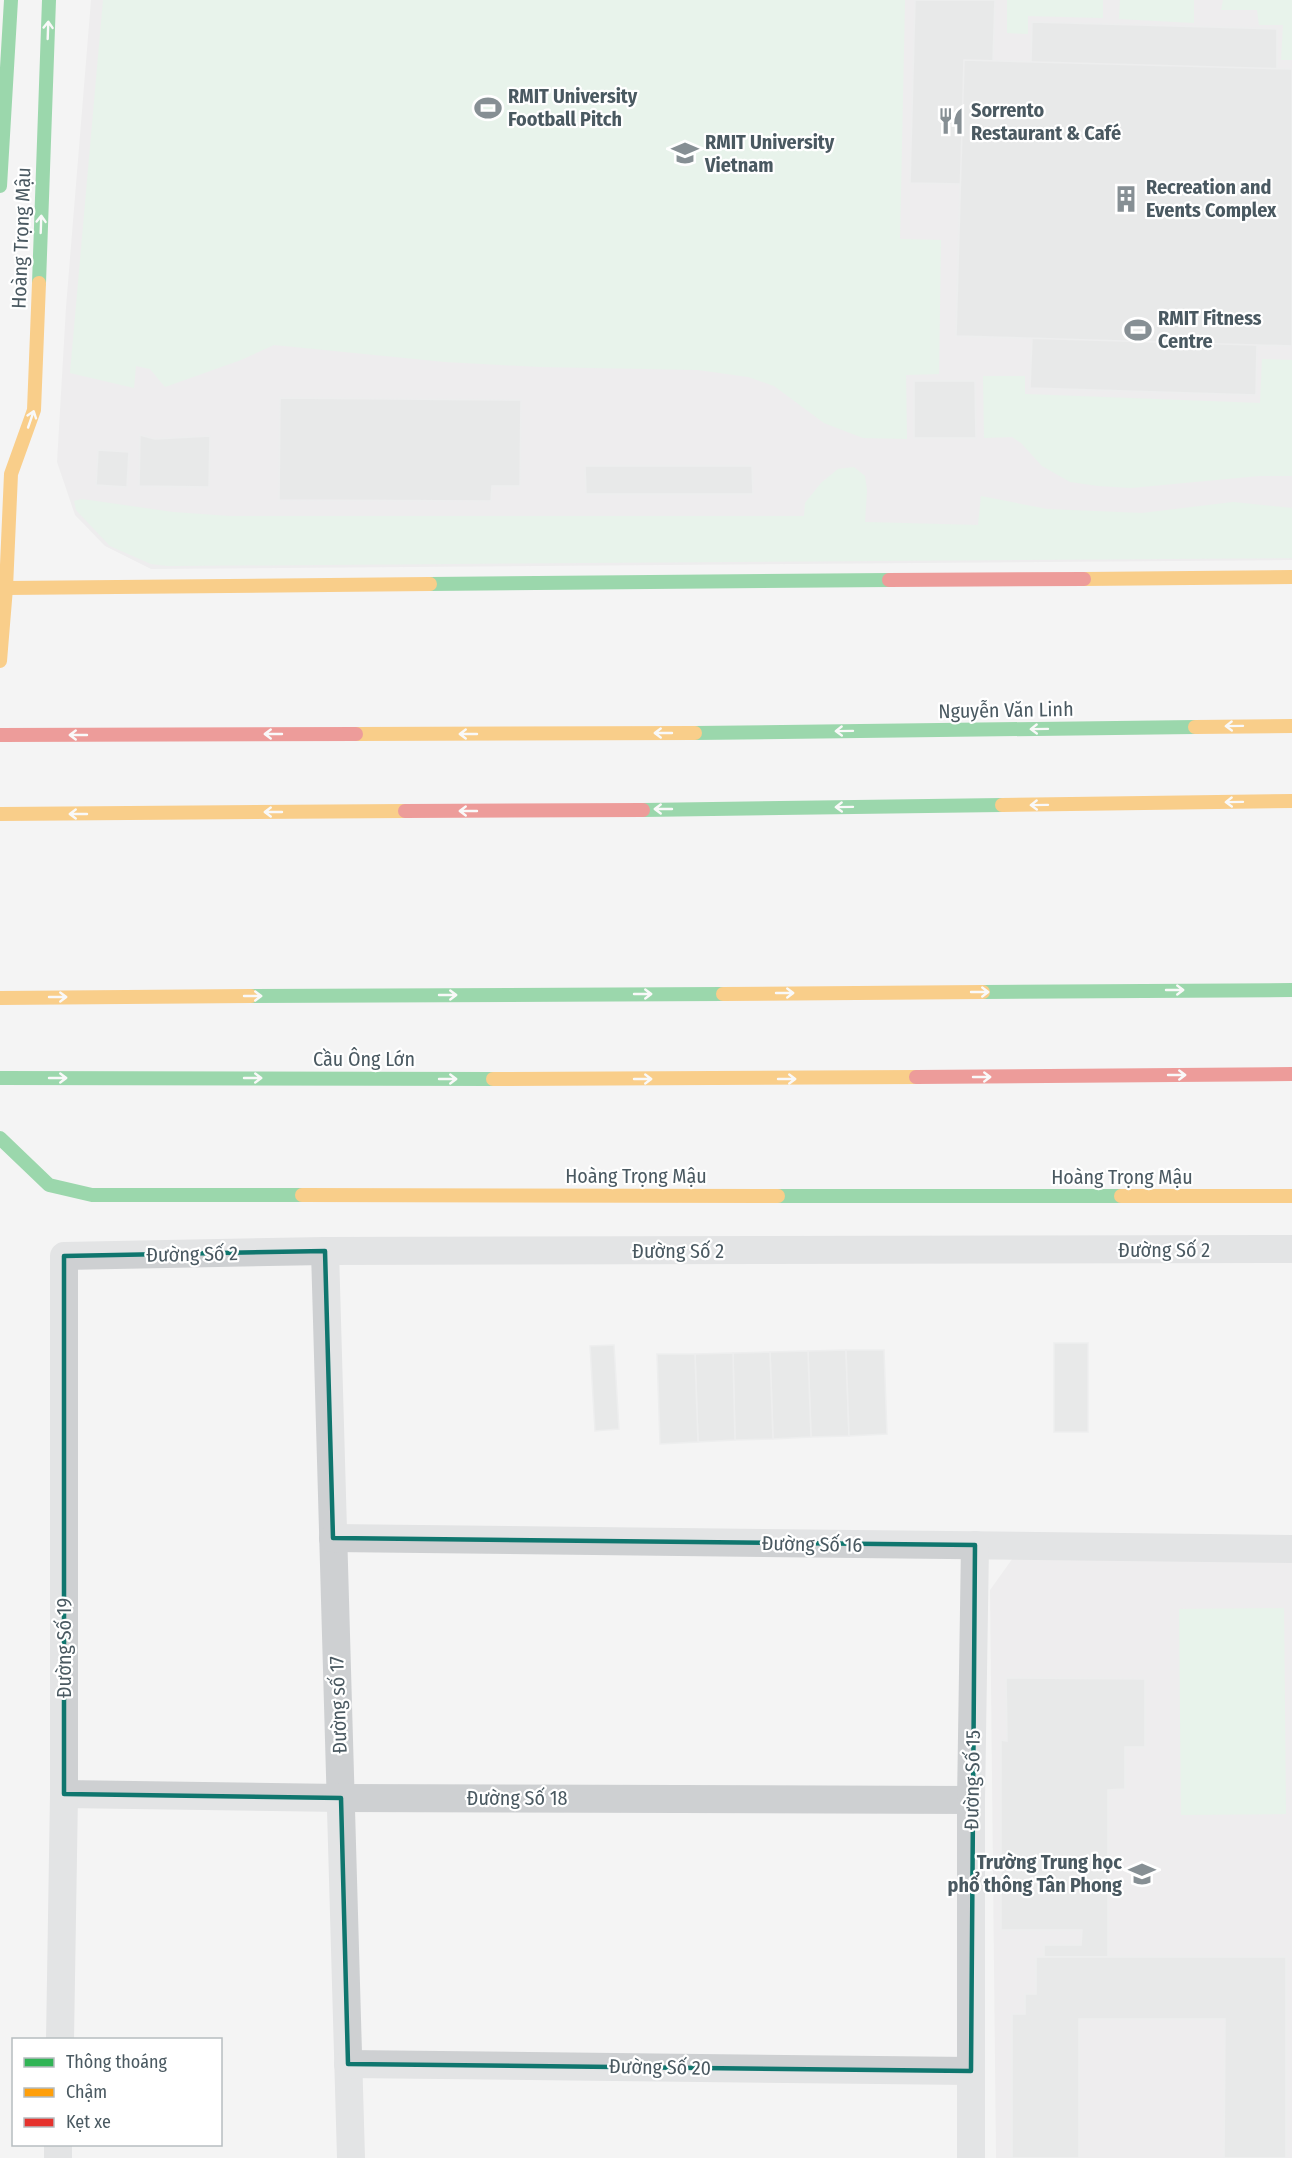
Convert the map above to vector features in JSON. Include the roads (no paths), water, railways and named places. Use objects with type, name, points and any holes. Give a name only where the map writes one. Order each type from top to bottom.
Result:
[{"type":"main road","name":"Hoàng Trọng Mậu","points":[[0,186],[11,0]]},
{"type":"main road","name":"Hoàng Trọng Mậu","points":[[0,661],[11,474],[34,410],[50,0]]},
{"type":"main road","name":"Hoàng Trọng Mậu","points":[[4,454],[11,474]]},
{"type":"main road","points":[[6,588],[1292,577]]},
{"type":"main road","name":"Nguyễn Văn Linh","points":[[0,735],[721,733],[1292,726]]},
{"type":"main road","points":[[0,814],[722,809],[1292,801]]},
{"type":"main road","points":[[0,998],[1292,990]]},
{"type":"main road","name":"Cầu Ông Lớn","points":[[0,1078],[728,1079],[1292,1074]]},
{"type":"main road","name":"Hoàng Trọng Mậu","points":[[0,1138],[49,1185],[92,1195],[1292,1196]]},
{"type":"street","name":"Đường Số 2","points":[[64,1256],[325,1251],[1292,1250]]},
{"type":"street","name":"Đường số 17","points":[[325,1251],[351,2158]]},
{"type":"street","name":"Đường Số 19","points":[[60,2038],[64,1794],[64,1256]]},
{"type":"street","name":"Đường Số 16","points":[[333,1538],[1292,1549]]},
{"type":"street","name":"Đường Số 15","points":[[971,2158],[971,1800],[975,1545]]},
{"type":"street","name":"Đường Số 18","points":[[64,1794],[341,1798],[971,1800]]},
{"type":"street","name":"Đường Số 20","points":[[348,2064],[971,2071]]},
{"type":"place","name":"RMIT University Football Pitch","points":[[488,108]]},
{"type":"place","name":"Sorrento Restaurant & Café","points":[[951,121]]},
{"type":"place","name":"RMIT University Vietnam","points":[[685,153]]},
{"type":"place","name":"Recreation and Events Complex","points":[[1126,199]]},
{"type":"place","name":"RMIT Fitness Centre","points":[[1138,330]]},
{"type":"place","name":"Trường Trung học phổ thông Tân Phong","points":[[1142,1874]]}]
